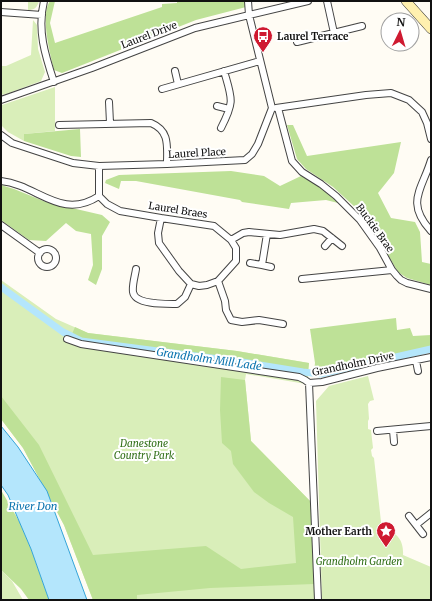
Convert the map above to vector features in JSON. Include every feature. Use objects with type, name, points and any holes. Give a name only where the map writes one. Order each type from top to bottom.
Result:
[{"type":"main road","points":[[406,1],[431,29]]},
{"type":"street","points":[[44,1],[42,15],[44,53],[54,82]]},
{"type":"street","points":[[248,1],[249,15],[260,61],[275,108],[366,95],[391,94],[409,100],[422,112],[429,122],[431,140]]},
{"type":"street","name":"Laurel Drive","points":[[1,100],[54,82],[195,28],[305,1]]},
{"type":"street","points":[[327,1],[334,33]]},
{"type":"street","points":[[1,12],[42,15]]},
{"type":"street","points":[[297,42],[362,26]]},
{"type":"street","points":[[162,88],[260,61]]},
{"type":"street","points":[[174,71],[178,84]]},
{"type":"street","points":[[221,128],[229,109],[231,97],[224,71]]},
{"type":"street","points":[[109,102],[110,123]]},
{"type":"street","points":[[217,106],[229,109]]},
{"type":"street","name":"Laurel Place","points":[[1,134],[12,143],[72,163],[99,166],[245,160],[252,154],[258,144],[275,108]]},
{"type":"street","name":"Buckie Brae","points":[[275,108],[292,161],[302,172],[336,196],[360,220],[380,248],[392,270],[401,280],[431,289]]},
{"type":"street","points":[[59,125],[151,123],[157,126],[166,136],[167,164]]},
{"type":"street","points":[[431,160],[430,170],[420,186],[417,196],[417,205],[422,221],[431,231]]},
{"type":"street","points":[[1,181],[10,182],[58,203],[79,205],[99,196],[99,166]]},
{"type":"street","name":"Laurel Braes","points":[[99,196],[106,204],[120,211],[214,226],[231,240]]},
{"type":"street","points":[[161,218],[158,234],[159,242],[179,271],[191,284],[199,286],[207,285],[218,280],[236,261],[236,248],[231,240],[243,233],[249,232],[280,235],[314,229],[323,231],[342,246]]},
{"type":"street","points":[[1,225],[40,253]]},
{"type":"street","points":[[262,265],[266,234]]},
{"type":"street","points":[[325,246],[332,238]]},
{"type":"street","points":[[250,263],[271,267]]},
{"type":"street","points":[[136,269],[133,292],[135,297],[141,300],[164,304],[177,304],[185,297],[191,284]]},
{"type":"street","points":[[302,279],[392,270]]},
{"type":"street","points":[[218,280],[225,301],[226,310],[231,320],[242,322],[259,320],[283,324]]},
{"type":"street","name":"Grandholm Drive","points":[[68,339],[81,344],[299,377],[309,383],[322,382],[377,368],[431,357]]},
{"type":"street","points":[[416,361],[418,371]]},
{"type":"street","points":[[309,383],[318,600]]},
{"type":"street","points":[[377,431],[431,426]]},
{"type":"street","points":[[393,430],[394,442]]},
{"type":"street","points":[[416,525],[431,513]]},
{"type":"street","points":[[409,516],[423,534]]},
{"type":"green space","points":[[28,1],[39,1],[35,8],[28,10]]},
{"type":"green space","points":[[50,1],[55,1],[50,23],[55,43],[162,7],[162,4],[177,3],[177,1],[245,1],[246,7],[196,20],[62,73],[54,70],[48,45],[46,15],[47,7]]},
{"type":"green space","points":[[33,20],[37,25],[38,49],[45,72],[41,81],[1,95],[1,66],[6,66],[31,55]]},
{"type":"green space","points":[[55,87],[55,131],[24,134],[24,141],[8,132],[1,125],[2,105]]},
{"type":"green space","points":[[287,125],[293,125],[307,156],[401,142],[394,173],[378,193],[391,218],[415,222],[420,232],[422,262],[431,264],[431,285],[407,278],[398,272],[377,236],[356,208],[333,187],[306,169],[297,159]]},
{"type":"green space","points":[[80,129],[81,157],[71,156],[24,141],[24,134]]},
{"type":"green space","points":[[231,171],[264,176],[280,186],[301,176],[320,186],[338,203],[326,200],[291,203],[289,209],[242,202],[240,200],[136,181],[121,181],[119,189],[105,183],[106,180],[119,175]]},
{"type":"green space","points":[[1,185],[46,202],[102,215],[110,222],[102,236],[102,269],[96,285],[88,280],[93,265],[91,234],[76,231],[66,223],[46,241],[29,240],[1,220]]},
{"type":"green space","name":"Danestone Country Park","points":[[1,280],[56,319],[88,333],[237,351],[309,363],[306,384],[246,374],[245,380],[251,441],[311,502],[315,600],[93,600],[64,525],[23,448],[1,419]]},
{"type":"green space","points":[[396,318],[397,330],[410,328],[413,336],[431,335],[431,347],[322,372],[314,371],[315,363],[310,329]]},
{"type":"green space","points":[[75,327],[88,333],[237,351],[309,363],[308,371],[224,357],[83,339],[72,334]]},
{"type":"green space","name":"Grandholm Garden","points":[[368,376],[374,400],[370,401],[368,404],[368,429],[371,430],[373,448],[371,450],[374,458],[382,531],[396,534],[401,541],[403,555],[431,567],[431,600],[322,600],[316,401],[329,386]]},
{"type":"green space","points":[[221,377],[245,380],[251,441],[311,502],[314,584],[210,588],[137,595],[137,600],[93,600],[64,525],[23,448],[1,419],[1,396],[39,445],[93,555],[206,546],[241,569],[296,563],[293,517],[254,492],[233,464],[231,451],[222,443],[220,410]]},
{"type":"green space","points":[[1,490],[19,521],[31,549],[49,600],[29,600],[21,589],[1,570]]},
{"type":"green space","points":[[1,570],[12,581],[23,600],[1,600]]},
{"type":"water","name":"River Don","points":[[1,426],[18,447],[47,491],[87,600],[49,600],[31,549],[8,495],[1,485]]},
{"type":"waterway","name":"Grandholm Mill Lade","points":[[1,287],[63,332],[81,341],[321,374],[431,349]]},
{"type":"place","name":"Laurel Terrace","points":[[263,53]]},
{"type":"place","name":"Mother Earth","points":[[386,548]]}]
